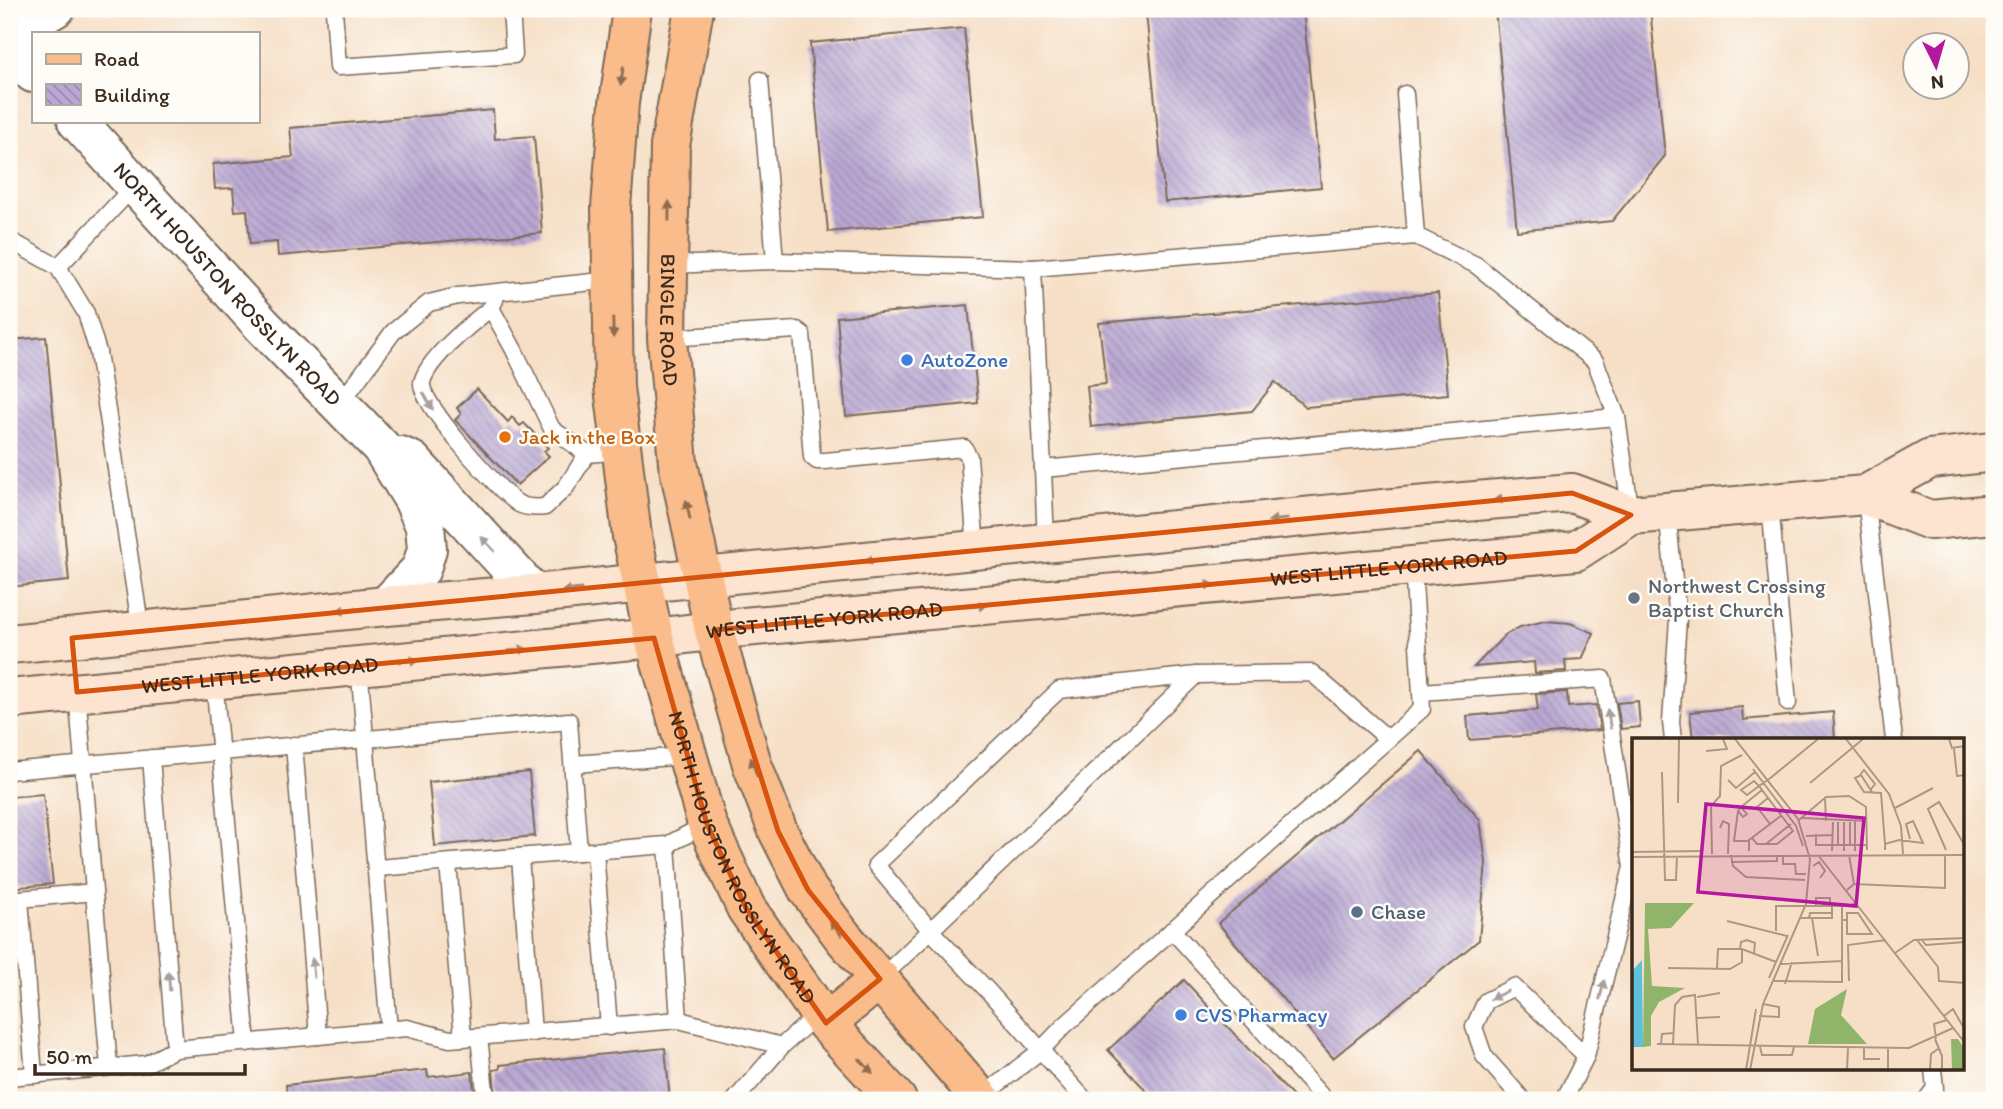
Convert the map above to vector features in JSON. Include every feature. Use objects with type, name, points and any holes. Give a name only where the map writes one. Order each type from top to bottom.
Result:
[{"type":"main road","points":[[632,9],[618,103],[611,208],[614,387],[605,453],[632,536],[640,583]]},
{"type":"main road","name":"BINGLE ROAD","points":[[694,9],[670,146],[667,338],[678,463],[714,630]]},
{"type":"main road","name":"WEST LITTLE YORK ROAD","points":[[9,644],[1572,493],[1649,514],[1865,495],[1930,459],[1994,452]]},
{"type":"main road","name":"WEST LITTLE YORK ROAD","points":[[1865,495],[1930,520],[1994,514]]},
{"type":"main road","points":[[1404,508],[1413,566]]},
{"type":"main road","name":"WEST LITTLE YORK ROAD","points":[[9,699],[714,630],[1576,551],[1649,514]]},
{"type":"main road","name":"NORTH HOUSTON ROSSLYN ROAD","points":[[640,583],[653,638],[707,824],[746,908],[822,1018],[897,1100]]},
{"type":"main road","name":"NORTH HOUSTON ROSSLYN ROAD","points":[[714,630],[752,764],[778,831],[808,890],[843,937],[981,1099]]},
{"type":"main road","points":[[72,638],[77,692]]},
{"type":"main road","points":[[822,1018],[880,979]]},
{"type":"street","points":[[9,38],[58,9]]},
{"type":"street","points":[[9,46],[32,72]]},
{"type":"street","name":"NORTH HOUSTON ROSSLYN ROAD","points":[[79,122],[262,325],[381,447],[413,499],[425,526],[426,549],[421,569],[386,606]]},
{"type":"street","name":"NORTH HOUSTON ROSSLYN ROAD","points":[[381,447],[412,461],[534,594]]},
{"type":"lane","points":[[334,9],[338,67],[514,55],[511,9]]},
{"type":"lane","points":[[760,80],[775,261]]},
{"type":"lane","points":[[1405,94],[1416,236]]},
{"type":"lane","points":[[58,267],[136,184]]},
{"type":"lane","points":[[668,265],[775,261],[1033,268],[1416,236],[1476,265],[1595,361],[1617,417],[1649,514],[1678,619],[1672,738]]},
{"type":"lane","points":[[9,240],[58,267],[86,313],[98,352],[141,631]]},
{"type":"lane","points":[[1033,268],[1046,543]]},
{"type":"lane","points":[[340,404],[393,332],[429,303],[458,296],[612,280]]},
{"type":"lane","points":[[491,308],[552,429],[605,453],[570,481],[545,508],[521,505],[500,490],[431,408],[422,391],[422,382],[439,355],[491,308],[499,292]]},
{"type":"lane","points":[[667,338],[797,330],[802,334],[812,457],[817,461],[825,461],[964,448],[969,457],[976,550]]},
{"type":"lane","points":[[1044,470],[1617,417]]},
{"type":"lane","points":[[1865,495],[1894,738]]},
{"type":"lane","points":[[1770,504],[1788,703]]},
{"type":"lane","points":[[981,1099],[1040,1051],[1064,1026],[1422,709],[1413,566]]},
{"type":"lane","points":[[359,665],[389,1030]]},
{"type":"lane","points":[[1085,1100],[989,992],[930,931],[876,865],[1059,690],[1196,675],[1312,673],[1388,739]]},
{"type":"lane","points":[[880,979],[1196,675]]},
{"type":"lane","points":[[214,679],[247,1043]]},
{"type":"lane","points":[[1421,692],[1603,679],[1632,867],[1586,1056],[1564,1100]]},
{"type":"lane","points":[[77,692],[109,1067]]},
{"type":"lane","points":[[9,771],[569,722],[609,1027]]},
{"type":"lane","points":[[293,745],[318,1037]]},
{"type":"lane","points":[[573,764],[687,755]]},
{"type":"lane","points":[[151,758],[175,1049]]},
{"type":"lane","points":[[377,869],[667,845],[707,824]]},
{"type":"lane","points":[[667,845],[679,1020]]},
{"type":"lane","points":[[520,857],[533,1033]]},
{"type":"lane","points":[[448,863],[471,1038],[486,1100]]},
{"type":"lane","points":[[34,1075],[14,899],[94,892]]},
{"type":"lane","points":[[1172,930],[1325,1100]]},
{"type":"lane","points":[[1523,1100],[1485,1056],[1481,1046],[1474,1027],[1486,1001],[1514,987],[1586,1056]]},
{"type":"lane","points":[[735,1100],[782,1046],[822,1018]]},
{"type":"lane","points":[[9,1077],[146,1064],[175,1049],[407,1028],[450,1039],[679,1020],[782,1046]]},
{"type":"lane","points":[[1926,1100],[1935,1088],[1933,1070]]},
{"type":"highlighted area","points":[[1572,493],[1631,515],[1576,551],[714,630],[778,831],[808,890],[880,979],[826,1023],[746,908],[707,824],[654,638],[77,692],[72,638]]},
{"type":"building","points":[[1189,9],[1303,9],[1321,187],[1165,202],[1146,13]]},
{"type":"building","points":[[1495,9],[1650,9],[1665,156],[1612,221],[1517,231]]},
{"type":"building","points":[[964,28],[983,217],[828,232],[810,43]]},
{"type":"building","points":[[493,110],[495,139],[534,136],[542,233],[278,256],[277,242],[250,244],[247,210],[235,211],[233,188],[215,189],[213,164],[293,157],[290,128]]},
{"type":"building","points":[[1438,293],[1448,394],[1306,407],[1275,382],[1252,411],[1091,427],[1087,386],[1106,384],[1099,323]]},
{"type":"building","name":"AutoZone","points":[[968,305],[978,403],[846,416],[837,317]]},
{"type":"building","points":[[46,337],[69,581],[9,587],[9,340]]},
{"type":"building","name":"Jack in the Box","points":[[477,389],[508,422],[512,417],[520,426],[524,423],[548,448],[544,451],[549,456],[517,485],[455,420],[461,414],[457,408]]},
{"type":"building","points":[[1545,621],[1570,623],[1594,633],[1582,659],[1565,660],[1566,671],[1535,673],[1534,662],[1474,667],[1505,635],[1520,627]]},
{"type":"building","points":[[1567,692],[1568,707],[1596,705],[1600,730],[1469,740],[1467,716],[1538,710],[1536,694]]},
{"type":"building","points":[[1638,701],[1640,727],[1621,729],[1617,703]]},
{"type":"building","points":[[1742,707],[1743,720],[1833,712],[1835,738],[1693,738],[1690,712]]},
{"type":"building","name":"Chase","points":[[1421,751],[1480,820],[1486,862],[1479,940],[1333,1058],[1218,923]]},
{"type":"building","points":[[529,772],[535,836],[435,846],[429,782]]},
{"type":"building","points":[[43,794],[53,884],[9,888],[9,797]]},
{"type":"building","name":"CVS Pharmacy","points":[[1184,980],[1296,1100],[1155,1100],[1108,1050]]},
{"type":"building","points":[[665,1048],[670,1100],[496,1100],[493,1070],[500,1069],[500,1065]]},
{"type":"building","points":[[427,1070],[428,1077],[472,1072],[475,1100],[287,1100],[286,1085]]},
{"type":"place","name":"AutoZone","points":[[907,360]]},
{"type":"place","name":"Jack in the Box","points":[[505,437]]},
{"type":"place","name":"Northwest Crossing Baptist Church","points":[[1634,598]]},
{"type":"place","name":"Chase","points":[[1357,912]]},
{"type":"place","name":"CVS Pharmacy","points":[[1181,1015]]}]
